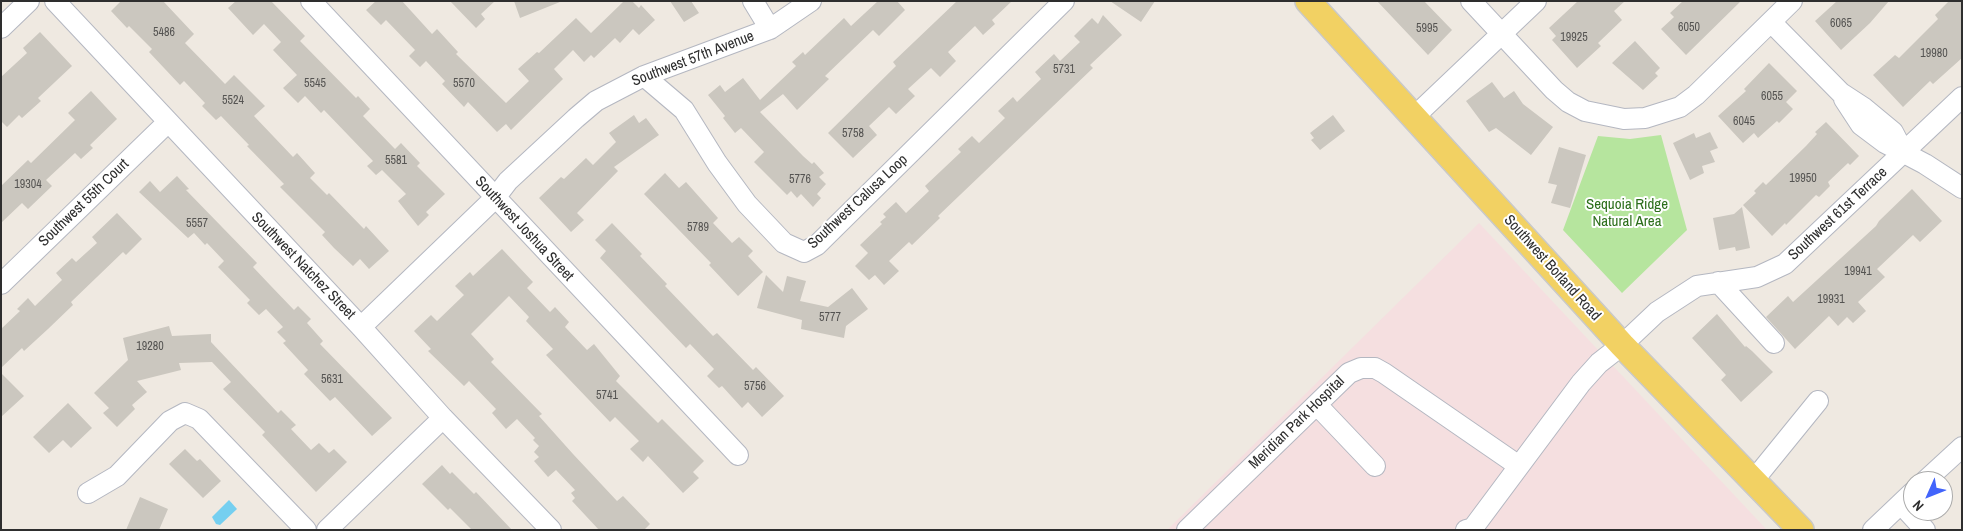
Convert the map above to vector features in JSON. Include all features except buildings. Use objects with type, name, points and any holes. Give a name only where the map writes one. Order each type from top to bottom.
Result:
[{"type":"main road","name":"Southwest Borland Road","points":[[1308,1],[1622,345],[1801,530]]},
{"type":"street","points":[[1,28],[29,1]]},
{"type":"street","name":"Southwest Natchez Street","points":[[55,1],[551,530]]},
{"type":"street","name":"Southwest Joshua Street","points":[[311,1],[738,455]]},
{"type":"street","points":[[752,1],[770,29]]},
{"type":"street","name":"Southwest 57th Avenue","points":[[361,327],[495,198],[508,181],[596,101],[644,76],[770,29],[811,1]]},
{"type":"street","name":"Southwest Calusa Loop","points":[[644,76],[684,110],[717,162],[747,204],[784,243],[804,252],[817,245],[1064,1]]},
{"type":"street","points":[[1471,1],[1554,90],[1568,102],[1585,111],[1603,116],[1645,118],[1667,113],[1686,103],[1792,1]]},
{"type":"street","points":[[1415,116],[1536,1]]},
{"type":"street","points":[[1771,22],[1841,93],[1864,108],[1893,132],[1904,153],[1962,188]]},
{"type":"street","name":"Southwest 61st Terrace","points":[[1622,345],[1667,304],[1697,286],[1757,276],[1785,264],[1962,97]]},
{"type":"street","name":"Southwest 55th Court","points":[[1,284],[168,123]]},
{"type":"street","points":[[1718,282],[1774,343]]},
{"type":"street","points":[[1471,529],[1581,383],[1599,362],[1622,345]]},
{"type":"street","name":"Meridian Park Hospital","points":[[1200,526],[1349,373],[1361,368],[1375,368],[1519,466]]},
{"type":"street","points":[[1752,481],[1818,401]]},
{"type":"street","points":[[1317,405],[1375,466]]},
{"type":"street","points":[[88,493],[117,476],[170,421],[185,413],[199,419],[306,530]]},
{"type":"street","points":[[328,530],[444,418]]},
{"type":"street","points":[[1936,471],[1962,447]]},
{"type":"street","points":[[1873,530],[1903,502]]},
{"type":"shaded area","points":[[1479,223],[1767,530],[1167,530]]},
{"type":"green space","name":"Sequoia Ridge Natural Area","points":[[1661,135],[1687,230],[1622,293],[1563,230],[1598,136],[1630,139]]},
{"type":"water","points":[[229,500],[237,509],[220,525],[216,524],[212,517]]}]
